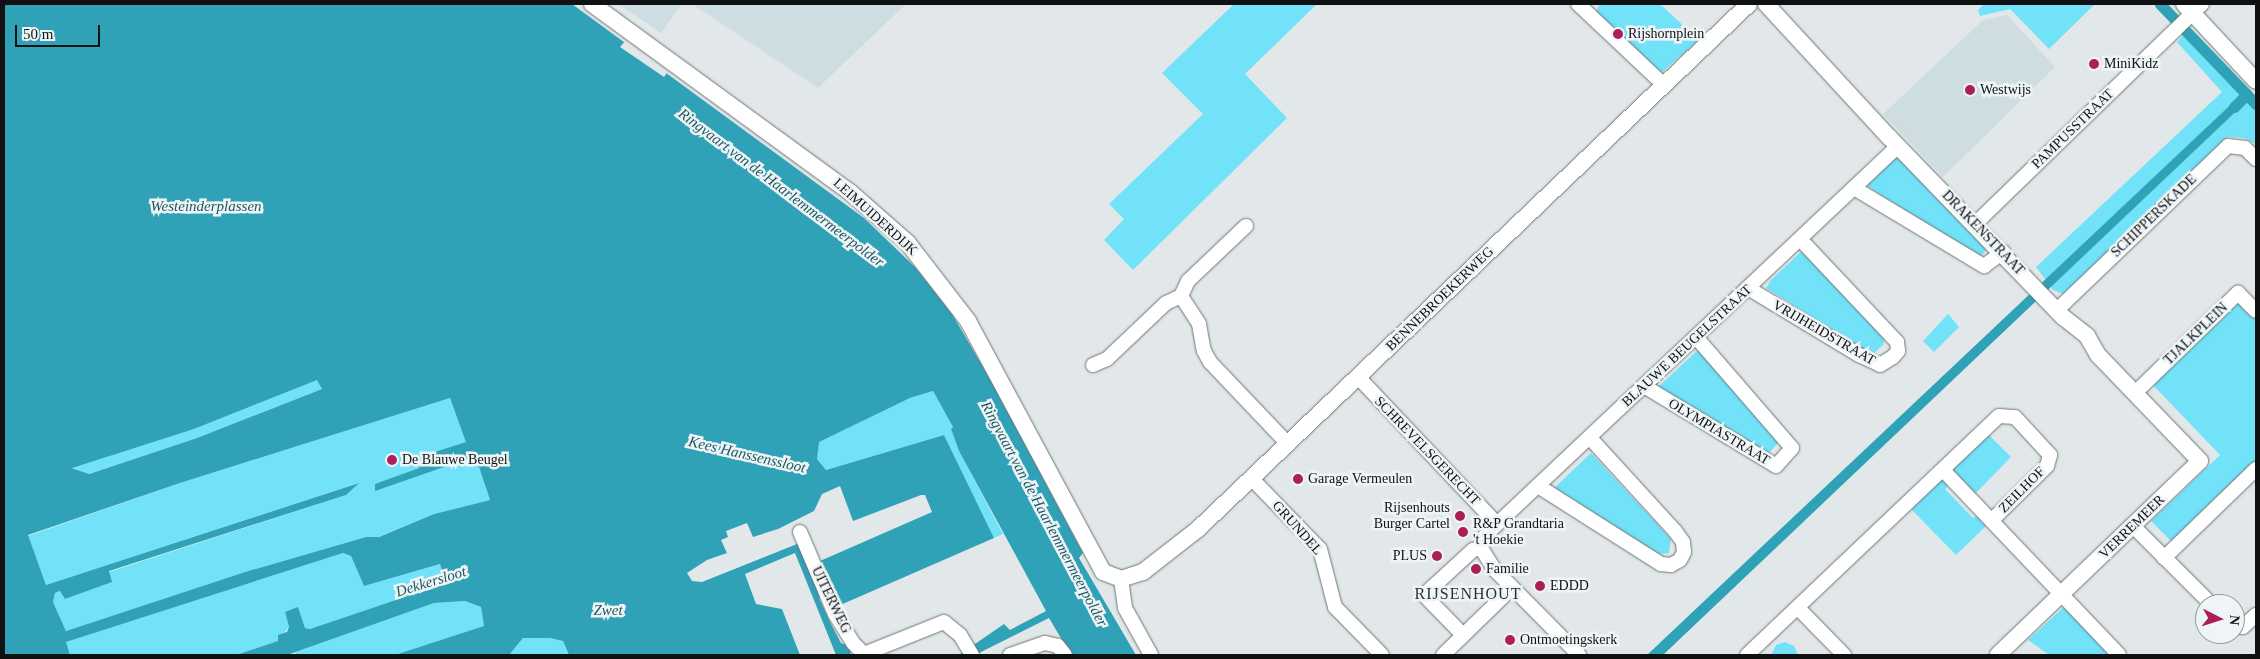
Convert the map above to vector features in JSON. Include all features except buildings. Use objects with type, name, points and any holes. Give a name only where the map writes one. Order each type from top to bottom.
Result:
[{"type":"street","name":"LEIMUIDERDIJK","points":[[592,4],[850,192],[908,242],[968,321],[1103,572],[1121,579]]},
{"type":"street","name":"BENNEBROEKERWEG","points":[[1121,579],[1144,572],[1168,555],[1358,378],[1750,4]]},
{"type":"street","name":"DRAKENSTRAAT","points":[[1766,4],[1898,146],[2053,304],[2087,336],[2098,355],[2200,460]]},
{"type":"street","points":[[1585,6],[1664,85]]},
{"type":"street","points":[[2191,9],[2256,81]]},
{"type":"street","name":"PAMPUSSTRAAT","points":[[1976,224],[2172,33],[2191,9]]},
{"type":"street","name":"BLAUWE BEUGELSTRAAT","points":[[1481,548],[1483,538],[1497,524],[1898,146]]},
{"type":"street","name":"SCHIPPERSKADE","points":[[2053,304],[2228,146],[2245,148],[2256,159]]},
{"type":"street","points":[[1854,188],[1984,266],[2004,252]]},
{"type":"street","points":[[1093,365],[1107,359],[1166,303],[1181,296],[1188,281],[1246,226]]},
{"type":"street","name":"VRIJHEIDSTRAAT","points":[[1748,288],[1880,365],[1893,357],[1898,350],[1897,342],[1800,239]]},
{"type":"street","name":"TJALKPLEIN","points":[[2135,392],[2238,293],[2256,311]]},
{"type":"street","points":[[1181,296],[1199,324],[1204,351],[1210,362],[1288,444]]},
{"type":"street","name":"OLYMPIASTRAAT","points":[[1644,386],[1776,466],[1792,448],[1696,338]]},
{"type":"street","name":"SCHREVELSGERECHT","points":[[1358,378],[1497,524]]},
{"type":"street","name":"ZEILHOF","points":[[1747,655],[1999,416],[2015,417],[2050,455],[2047,466],[1992,520]]},
{"type":"street","points":[[1538,486],[1661,564],[1671,565],[1680,560],[1684,552],[1683,542],[1675,531],[1590,438]]},
{"type":"street","name":"VERREMEER","points":[[1998,655],[2200,460]]},
{"type":"street","points":[[2164,558],[2256,469]]},
{"type":"street","name":"ZEILHOF","points":[[1943,470],[2063,594]]},
{"type":"street","name":"GRUNDEL","points":[[1254,476],[1255,482],[1320,549],[1325,558],[1330,598],[1335,607],[1382,655]]},
{"type":"street","points":[[2133,526],[2202,594]]},
{"type":"street","name":"UITERWEG","points":[[800,532],[835,614],[853,643],[864,654],[944,622],[956,629],[970,650]]},
{"type":"street","points":[[1463,635],[1424,594],[1473,550],[1481,548],[1484,557],[1512,588],[1579,655]]},
{"type":"street","points":[[1121,579],[1125,608],[1151,655]]},
{"type":"street","points":[[1442,655],[1512,588]]},
{"type":"street","points":[[2063,594],[2119,655]]},
{"type":"street","points":[[1798,608],[1844,655]]},
{"type":"street","points":[[2245,622],[2256,614]]},
{"type":"street","points":[[1010,655],[1045,643],[1058,646],[1065,655]]},
{"type":"shaded area","points":[[618,4],[682,4],[661,33]]},
{"type":"shaded area","points":[[692,4],[906,4],[818,88]]},
{"type":"shaded area","points":[[1234,4],[1317,4],[1245,74],[1287,118],[1133,270],[1104,240],[1124,219],[1109,204],[1203,114],[1162,73]]},
{"type":"shaded area","points":[[1600,4],[1660,4],[1699,40],[1661,73],[1595,13]]},
{"type":"shaded area","points":[[1984,4],[2095,4],[2049,49],[2010,9],[1980,16],[1978,10]]},
{"type":"shaded area","name":"Westwijs","points":[[2007,15],[2055,67],[1943,177],[1883,114],[1983,20]]},
{"type":"shaded area","points":[[2187,31],[2256,105],[2256,144],[2244,138],[2228,137],[2063,294],[2053,290],[2036,267],[2222,92],[2177,42]]},
{"type":"shaded area","points":[[1895,158],[1902,158],[1987,249],[1980,257],[1870,188],[1866,183]]},
{"type":"shaded area","points":[[1804,249],[1885,335],[1883,345],[1872,355],[1766,288],[1771,280]]},
{"type":"shaded area","points":[[2242,300],[2256,314],[2256,463],[2172,542],[2151,521],[2220,455],[2152,384]]},
{"type":"shaded area","points":[[1948,314],[1959,327],[1934,352],[1923,341]]},
{"type":"shaded area","points":[[1700,348],[1780,441],[1767,455],[1657,388]]},
{"type":"shaded area","points":[[318,379],[322,389],[197,438],[88,474],[72,467],[194,429]]},
{"type":"shaded area","points":[[933,391],[953,427],[951,429],[959,451],[1003,534],[994,538],[944,435],[826,470],[817,459],[818,442],[910,398]]},
{"type":"shaded area","points":[[450,398],[467,442],[422,456],[419,468],[376,484],[375,490],[467,459],[477,461],[490,500],[434,514],[378,537],[366,537],[245,572],[66,631],[53,602],[55,593],[61,591],[65,599],[111,582],[109,572],[346,495],[358,483],[46,585],[28,536],[180,483]]},
{"type":"shaded area","points":[[1988,434],[2011,457],[1974,495],[1950,470]]},
{"type":"shaded area","points":[[1591,453],[1671,539],[1669,553],[1659,554],[1552,490]]},
{"type":"shaded area","points":[[1942,479],[1951,483],[1945,489],[1973,518],[1976,516],[1986,526],[1956,555],[1910,508]]},
{"type":"shaded area","points":[[343,553],[351,556],[364,586],[440,564],[446,583],[310,629],[305,628],[298,608],[285,612],[289,627],[278,641],[236,655],[70,655],[65,642]]},
{"type":"shaded area","points":[[465,601],[481,607],[484,626],[430,645],[395,655],[296,655],[295,652],[434,603]]},
{"type":"shaded area","points":[[2066,605],[2113,655],[2049,655],[2028,640]]},
{"type":"shaded area","points":[[523,638],[551,638],[563,641],[569,655],[509,655]]},
{"type":"shaded area","points":[[1785,642],[1794,646],[1798,655],[1771,655],[1776,645]]},
{"type":"water","name":"Westeinderplassen","points":[[4,4],[572,4],[864,218],[915,267],[952,314],[990,379],[1083,553],[1079,558],[1136,655],[1071,655],[1049,618],[975,655],[959,655],[1004,624],[1010,630],[1046,611],[959,451],[951,429],[953,427],[933,391],[910,398],[819,442],[817,459],[826,470],[944,435],[994,538],[838,606],[820,561],[932,512],[925,495],[921,495],[853,521],[840,486],[822,494],[814,511],[778,529],[753,537],[747,523],[726,531],[728,537],[721,540],[727,553],[707,560],[687,573],[692,581],[702,582],[802,542],[824,595],[819,598],[841,643],[849,646],[851,655],[836,655],[795,553],[745,574],[756,604],[782,609],[800,655],[569,655],[563,641],[550,638],[523,638],[509,655],[395,655],[484,626],[481,607],[465,601],[434,603],[287,655],[236,655],[278,641],[278,635],[287,632],[289,627],[285,612],[298,607],[305,628],[310,629],[446,583],[440,564],[364,586],[351,556],[343,553],[66,642],[70,655],[4,655]],"holes":[[[317,380],[322,389],[197,438],[89,474],[72,468],[194,429]],[[450,398],[466,442],[422,456],[419,468],[375,484],[375,491],[467,459],[477,461],[490,500],[434,514],[379,537],[366,537],[245,572],[66,631],[53,602],[55,593],[60,591],[65,599],[112,582],[109,571],[346,495],[359,483],[46,585],[28,535],[180,483]]]},
{"type":"water","points":[[2242,94],[2248,100],[1663,655],[1647,655]]},
{"type":"pier","points":[[626,40],[669,70],[664,77],[620,47]]},
{"type":"waterway","points":[[2160,4],[2256,104]]},
{"type":"waterway","points":[[2234,107],[2247,94]]},
{"type":"place","name":"Rijshornplein","points":[[1618,34]]},
{"type":"place","name":"MiniKidz","points":[[2094,64]]},
{"type":"place","name":"Westwijs","points":[[1970,90]]},
{"type":"place","name":"De Blauwe Beugel","points":[[392,460]]},
{"type":"place","name":"Garage Vermeulen","points":[[1298,479]]},
{"type":"place","name":"Rijsenhouts Burger Cartel","points":[[1460,516]]},
{"type":"place","name":"R&P Grandtaria 't Hoekie","points":[[1463,532]]},
{"type":"place","name":"PLUS","points":[[1437,556]]},
{"type":"place","name":"Familie","points":[[1476,569]]},
{"type":"place","name":"EDDD","points":[[1540,586]]},
{"type":"place","name":"Ontmoetingskerk","points":[[1510,640]]},
{"type":"district","name":"RIJSENHOUT","points":[[1468,594]]},
{"type":"water label","name":"Ringvaart van de Haarlemmermeerpolder","points":[[781,188]]},
{"type":"water label","name":"Kees Hanssenssloot","points":[[747,455]]},
{"type":"water label","name":"Ringvaart van de Haarlemmermeerpolder","points":[[1044,514]]},
{"type":"water label","name":"Dekkersloot","points":[[431,582]]},
{"type":"water label","name":"Zwet","points":[[608,611]]}]
